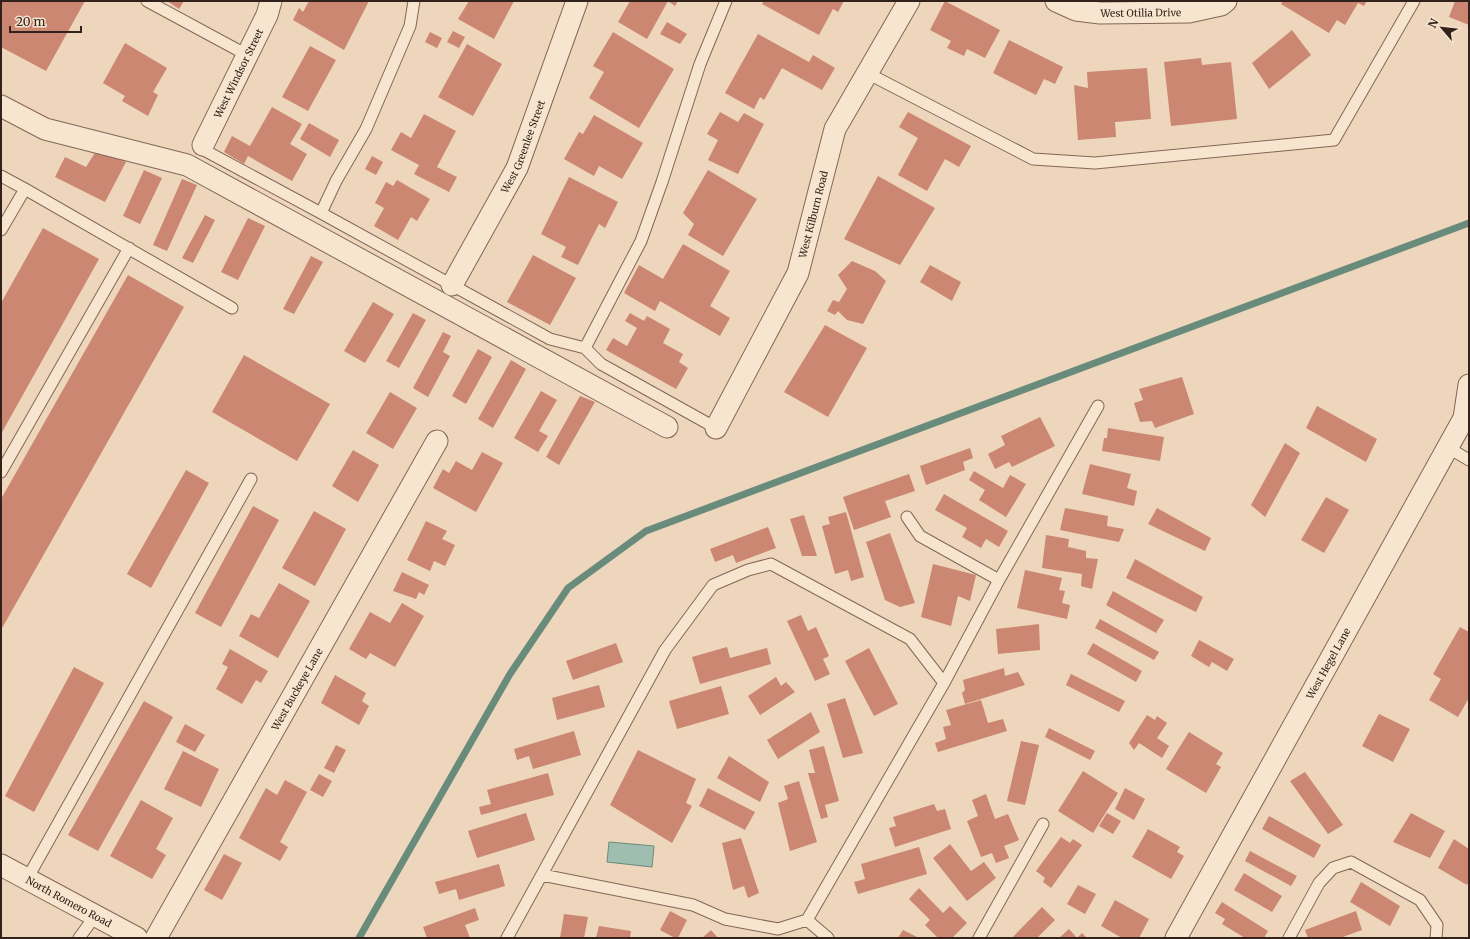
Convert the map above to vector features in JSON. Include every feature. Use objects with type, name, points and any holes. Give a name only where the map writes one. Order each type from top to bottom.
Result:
[{"type":"street","name":"West Windsor Street","points":[[203,145],[267,15],[271,1]]},
{"type":"street","name":"West Greenlee Street","points":[[452,285],[517,168],[577,1]]},
{"type":"street","name":"West Kilburn Road","points":[[716,428],[798,273],[835,129],[909,1]]},
{"type":"street","name":"West Otilia Drive","points":[[1066,3],[1076,10],[1100,13],[1189,12],[1221,5],[1226,1]]},
{"type":"street","points":[[1,106],[45,129],[187,165],[667,427]]},
{"type":"street","name":"West Hegel Lane","points":[[1176,938],[1464,418],[1469,386]]},
{"type":"street","name":"West Buckeye Lane","points":[[156,938],[437,441]]},
{"type":"street","name":"North Romero Road","points":[[1,865],[137,938]]},
{"type":"lane","points":[[147,1],[248,55]]},
{"type":"lane","points":[[321,212],[366,128],[410,26],[414,1]]},
{"type":"lane","points":[[585,348],[641,241],[662,182],[700,64],[726,1]]},
{"type":"lane","points":[[867,73],[1033,159],[1094,164],[1334,140],[1414,1]]},
{"type":"lane","points":[[203,145],[202,149],[321,212],[550,340],[585,348],[600,364],[716,428]]},
{"type":"lane","points":[[1,176],[232,308]]},
{"type":"lane","points":[[1,230],[25,189]]},
{"type":"lane","points":[[1,472],[128,248]]},
{"type":"lane","points":[[542,875],[693,904],[725,919],[778,929],[807,920],[944,683],[1098,406]]},
{"type":"lane","points":[[1448,447],[1469,460]]},
{"type":"lane","points":[[27,879],[251,479]]},
{"type":"lane","points":[[907,517],[920,536],[1000,580]]},
{"type":"lane","points":[[507,938],[664,650],[713,585],[748,570],[772,564],[910,639],[944,683]]},
{"type":"lane","points":[[980,938],[1043,824]]},
{"type":"lane","points":[[1289,938],[1319,883],[1333,868],[1351,862],[1420,900],[1437,925],[1436,938]]},
{"type":"lane","points":[[79,938],[95,916]]},
{"type":"lane","points":[[807,920],[828,938]]},
{"type":"shaded area","points":[[609,842],[654,846],[652,867],[607,862]]},
{"type":"building","points":[[1,1],[85,1],[46,71],[1,47]]},
{"type":"building","points":[[167,1],[184,1],[179,9]]},
{"type":"building","points":[[309,1],[369,1],[344,50],[293,20],[299,8],[303,12]]},
{"type":"building","points":[[469,1],[514,1],[494,39],[458,19]]},
{"type":"building","points":[[630,1],[668,1],[647,39],[618,22]]},
{"type":"building","points":[[668,1],[678,1],[675,6]]},
{"type":"building","points":[[764,1],[844,1],[838,12],[833,9],[819,35],[762,4]]},
{"type":"building","points":[[945,1],[1000,30],[985,58],[967,49],[964,56],[947,48],[951,41],[930,30]]},
{"type":"building","points":[[1283,1],[1367,1],[1364,6],[1358,3],[1345,25],[1337,20],[1329,33],[1281,4]]},
{"type":"building","points":[[1455,1],[1469,1],[1469,25],[1449,17]]},
{"type":"building","points":[[667,22],[687,34],[680,44],[660,34]]},
{"type":"building","points":[[1292,30],[1311,55],[1269,89],[1252,63]]},
{"type":"building","points":[[453,31],[465,37],[459,48],[447,42]]},
{"type":"building","points":[[430,32],[442,38],[437,48],[425,42]]},
{"type":"building","points":[[613,32],[674,69],[639,128],[589,98],[604,72],[593,66]]},
{"type":"building","points":[[758,34],[809,62],[813,55],[835,68],[822,90],[782,68],[764,100],[760,97],[754,109],[725,93]]},
{"type":"building","points":[[1009,40],[1063,67],[1055,84],[1044,79],[1036,95],[993,73]]},
{"type":"building","points":[[125,43],[167,68],[153,92],[158,95],[148,116],[122,101],[125,96],[103,83]]},
{"type":"building","points":[[467,44],[502,64],[473,116],[438,97]]},
{"type":"building","points":[[310,46],[336,60],[308,111],[282,97]]},
{"type":"building","points":[[1201,58],[1202,65],[1231,62],[1237,119],[1171,126],[1164,62]]},
{"type":"building","points":[[1147,68],[1151,119],[1115,122],[1116,137],[1078,140],[1074,85],[1088,88],[1087,72]]},
{"type":"building","points":[[272,107],[302,124],[290,144],[307,154],[292,181],[248,156],[244,164],[224,152],[232,136],[250,146]]},
{"type":"building","points":[[720,112],[738,122],[744,113],[764,124],[738,174],[708,160],[718,140],[707,134]]},
{"type":"building","points":[[908,112],[971,146],[959,167],[945,159],[927,191],[898,175],[918,138],[899,127]]},
{"type":"building","points":[[424,114],[456,131],[437,167],[457,177],[449,192],[414,174],[419,165],[391,150],[401,132],[411,138]]},
{"type":"building","points":[[594,115],[643,143],[622,179],[599,166],[594,176],[564,159],[579,132],[583,134]]},
{"type":"building","points":[[309,123],[339,140],[330,157],[300,139]]},
{"type":"building","points":[[98,148],[126,162],[105,202],[55,177],[65,157],[86,167]]},
{"type":"building","points":[[372,156],[383,162],[376,175],[365,169]]},
{"type":"building","points":[[144,170],[162,178],[140,224],[123,216]]},
{"type":"building","points":[[708,170],[757,199],[723,256],[688,235],[694,224],[683,213]]},
{"type":"building","points":[[878,176],[935,208],[900,265],[844,239]]},
{"type":"building","points":[[569,177],[618,202],[605,228],[599,224],[578,265],[561,257],[566,247],[541,234]]},
{"type":"building","points":[[182,179],[197,185],[167,251],[153,245]]},
{"type":"building","points":[[397,180],[430,199],[417,221],[411,217],[398,240],[374,226],[384,208],[375,203],[386,182],[393,186]]},
{"type":"building","points":[[205,215],[215,220],[193,263],[182,258]]},
{"type":"building","points":[[248,218],[265,226],[238,280],[221,272]]},
{"type":"building","points":[[43,228],[99,259],[1,434],[1,303]]},
{"type":"building","points":[[683,244],[730,271],[710,306],[730,318],[720,336],[660,301],[655,311],[624,293],[639,265],[663,279]]},
{"type":"building","points":[[533,255],[576,278],[550,325],[507,302]]},
{"type":"building","points":[[311,256],[323,262],[294,314],[283,309]]},
{"type":"building","points":[[852,261],[875,271],[886,281],[863,324],[847,320],[838,311],[835,315],[827,311],[833,300],[839,302],[847,289],[838,275]]},
{"type":"building","points":[[930,265],[961,282],[952,301],[920,282]]},
{"type":"building","points":[[128,275],[184,307],[1,630],[1,499]]},
{"type":"building","points":[[373,302],[394,314],[365,363],[344,351]]},
{"type":"building","points":[[413,313],[426,320],[399,368],[386,361]]},
{"type":"building","points":[[630,313],[644,321],[647,316],[670,329],[663,343],[683,354],[679,362],[688,368],[676,389],[606,350],[613,338],[627,346],[637,328],[625,321]]},
{"type":"building","points":[[825,325],[867,348],[828,417],[784,392]]},
{"type":"building","points":[[443,332],[451,336],[443,352],[450,356],[428,397],[413,388]]},
{"type":"building","points":[[478,349],[492,357],[466,404],[452,396]]},
{"type":"building","points":[[244,355],[330,404],[297,461],[212,412]]},
{"type":"building","points":[[511,360],[526,369],[493,428],[478,419]]},
{"type":"building","points":[[1182,377],[1194,414],[1155,428],[1152,421],[1140,422],[1134,403],[1143,400],[1139,389]]},
{"type":"building","points":[[541,391],[557,400],[539,431],[548,436],[538,452],[514,438]]},
{"type":"building","points":[[390,392],[417,408],[393,449],[366,433]]},
{"type":"building","points":[[580,396],[595,402],[559,465],[546,457]]},
{"type":"building","points":[[1317,406],[1377,439],[1366,462],[1306,428]]},
{"type":"building","points":[[1040,417],[1055,446],[1012,467],[1009,462],[995,469],[988,454],[1005,445],[1001,436]]},
{"type":"building","points":[[1108,428],[1164,437],[1160,461],[1102,451],[1104,438],[1107,438]]},
{"type":"building","points":[[1285,443],[1300,453],[1265,517],[1251,505]]},
{"type":"building","points":[[970,448],[973,458],[963,462],[965,470],[926,485],[920,466]]},
{"type":"building","points":[[353,450],[379,465],[358,502],[332,486]]},
{"type":"building","points":[[482,452],[503,463],[476,512],[433,488],[443,469],[449,473],[456,461],[472,470]]},
{"type":"building","points":[[1090,464],[1131,474],[1127,488],[1137,491],[1134,506],[1082,494]]},
{"type":"building","points":[[186,470],[209,483],[151,588],[127,574]]},
{"type":"building","points":[[974,471],[1003,488],[1010,475],[1026,484],[1006,517],[979,500],[985,490],[969,480]]},
{"type":"building","points":[[909,474],[915,491],[885,501],[891,517],[854,530],[843,497]]},
{"type":"building","points":[[944,494],[1008,531],[999,547],[986,539],[981,548],[962,537],[967,528],[935,510]]},
{"type":"building","points":[[1326,497],[1349,510],[1324,553],[1301,540]]},
{"type":"building","points":[[253,506],[279,520],[221,627],[195,613]]},
{"type":"building","points":[[1065,508],[1108,516],[1107,526],[1124,529],[1119,542],[1060,530]]},
{"type":"building","points":[[1157,508],[1211,538],[1205,551],[1148,524]]},
{"type":"building","points":[[314,511],[346,529],[315,586],[282,568]]},
{"type":"building","points":[[846,512],[864,577],[851,581],[848,570],[835,574],[822,526],[830,524],[828,517]]},
{"type":"building","points":[[804,515],[817,556],[802,556],[790,519]]},
{"type":"building","points":[[426,521],[447,531],[442,539],[455,545],[445,566],[434,561],[430,571],[407,560]]},
{"type":"building","points":[[768,527],[776,548],[736,563],[733,555],[715,562],[710,549]]},
{"type":"building","points":[[890,533],[915,603],[900,607],[885,600],[866,542]]},
{"type":"building","points":[[1046,535],[1069,539],[1068,547],[1086,551],[1086,558],[1098,559],[1092,589],[1081,586],[1082,574],[1042,568]]},
{"type":"building","points":[[1135,559],[1203,597],[1196,612],[1126,578]]},
{"type":"building","points":[[933,564],[976,575],[970,601],[958,596],[951,626],[921,617]]},
{"type":"building","points":[[1025,570],[1062,578],[1059,590],[1065,591],[1062,603],[1070,605],[1067,619],[1017,608]]},
{"type":"building","points":[[402,572],[429,585],[424,595],[419,592],[416,599],[393,591]]},
{"type":"building","points":[[279,583],[310,601],[278,658],[239,636],[251,614],[259,618]]},
{"type":"building","points":[[1113,591],[1164,620],[1156,633],[1106,605]]},
{"type":"building","points":[[402,603],[424,616],[395,667],[370,653],[366,659],[349,649],[370,612],[390,623]]},
{"type":"building","points":[[801,615],[808,631],[816,627],[829,656],[823,659],[830,674],[815,681],[787,621]]},
{"type":"building","points":[[1100,619],[1159,652],[1154,660],[1095,628]]},
{"type":"building","points":[[1039,624],[1040,650],[998,654],[996,629]]},
{"type":"building","points":[[1460,627],[1469,632],[1469,698],[1458,717],[1429,700],[1441,679],[1433,674]]},
{"type":"building","points":[[1199,640],[1234,659],[1227,671],[1212,662],[1209,667],[1191,656]]},
{"type":"building","points":[[616,643],[623,662],[573,680],[566,661]]},
{"type":"building","points":[[1093,643],[1142,671],[1136,682],[1087,654]]},
{"type":"building","points":[[727,647],[730,658],[767,648],[771,664],[700,684],[692,657]]},
{"type":"building","points":[[869,648],[898,704],[874,716],[845,661]]},
{"type":"building","points":[[230,649],[268,671],[261,683],[256,680],[242,704],[216,689],[228,667],[222,664]]},
{"type":"building","points":[[74,667],[104,683],[34,812],[5,796]]},
{"type":"building","points":[[1004,668],[1005,676],[1018,672],[1025,685],[965,704],[962,693],[965,690],[963,680]]},
{"type":"building","points":[[1071,674],[1125,701],[1119,712],[1066,685]]},
{"type":"building","points":[[335,675],[366,693],[362,701],[369,706],[359,725],[321,703]]},
{"type":"building","points":[[776,677],[781,686],[786,682],[795,692],[760,715],[748,696]]},
{"type":"building","points":[[599,685],[605,707],[557,720],[552,698]]},
{"type":"building","points":[[721,686],[729,714],[677,729],[669,701]]},
{"type":"building","points":[[845,698],[863,753],[843,758],[827,704]]},
{"type":"building","points":[[981,700],[988,723],[1003,719],[1007,731],[938,752],[935,743],[946,739],[943,727],[951,725],[946,710]]},
{"type":"building","points":[[144,701],[173,717],[98,851],[68,835]]},
{"type":"building","points":[[811,712],[820,732],[778,759],[767,740]]},
{"type":"building","points":[[1379,714],[1410,729],[1393,762],[1362,746]]},
{"type":"building","points":[[1147,715],[1155,720],[1157,716],[1167,723],[1157,738],[1169,746],[1162,758],[1139,743],[1134,750],[1129,743]]},
{"type":"building","points":[[185,724],[205,735],[195,752],[176,742]]},
{"type":"building","points":[[1049,728],[1095,751],[1090,760],[1045,737]]},
{"type":"building","points":[[574,731],[581,755],[533,769],[529,756],[517,760],[514,749]]},
{"type":"building","points":[[1189,732],[1223,753],[1216,764],[1221,767],[1206,793],[1166,769]]},
{"type":"building","points":[[1021,741],[1039,745],[1025,805],[1007,801]]},
{"type":"building","points":[[336,745],[346,750],[334,773],[324,768]]},
{"type":"building","points":[[824,746],[839,801],[825,805],[828,817],[821,819],[808,773],[815,773],[809,750]]},
{"type":"building","points":[[638,750],[696,779],[686,803],[692,806],[672,843],[610,805]]},
{"type":"building","points":[[183,751],[219,769],[201,807],[164,789]]},
{"type":"building","points":[[729,756],[769,782],[760,802],[717,778]]},
{"type":"building","points":[[1083,771],[1118,793],[1093,833],[1058,811]]},
{"type":"building","points":[[1305,772],[1343,825],[1328,834],[1290,781]]},
{"type":"building","points":[[548,773],[554,795],[481,815],[479,807],[491,804],[487,790]]},
{"type":"building","points":[[319,774],[332,781],[323,797],[310,790]]},
{"type":"building","points":[[285,780],[307,792],[280,842],[288,847],[280,861],[239,838],[266,788],[277,795]]},
{"type":"building","points":[[799,781],[817,842],[790,851],[778,803],[788,799],[784,786]]},
{"type":"building","points":[[708,788],[755,812],[745,830],[699,806]]},
{"type":"building","points":[[1125,788],[1145,799],[1134,820],[1115,809]]},
{"type":"building","points":[[986,794],[995,819],[1008,814],[1019,840],[1004,846],[1009,858],[996,863],[992,853],[981,857],[967,821],[978,816],[972,800]]},
{"type":"building","points":[[141,800],[173,818],[156,849],[166,855],[152,879],[110,856]]},
{"type":"building","points":[[934,804],[937,811],[945,809],[951,829],[895,847],[889,828],[896,826],[893,817]]},
{"type":"building","points":[[526,813],[535,840],[477,858],[468,831]]},
{"type":"building","points":[[1107,813],[1121,821],[1113,834],[1099,826]]},
{"type":"building","points":[[1411,813],[1445,831],[1430,858],[1393,842]]},
{"type":"building","points":[[1269,816],[1321,845],[1314,858],[1262,829]]},
{"type":"building","points":[[1148,829],[1180,847],[1177,852],[1184,856],[1171,879],[1132,857]]},
{"type":"building","points":[[1061,837],[1070,843],[1073,839],[1082,845],[1051,888],[1043,882],[1045,878],[1036,871]]},
{"type":"building","points":[[741,838],[759,893],[748,898],[744,886],[733,890],[722,843]]},
{"type":"building","points":[[1454,839],[1469,849],[1469,881],[1467,885],[1438,868]]},
{"type":"building","points":[[950,844],[971,871],[984,862],[996,878],[967,901],[933,858]]},
{"type":"building","points":[[919,847],[927,874],[858,894],[854,882],[865,879],[861,864]]},
{"type":"building","points":[[1250,851],[1297,876],[1291,886],[1245,861]]},
{"type":"building","points":[[224,854],[242,863],[222,900],[204,890]]},
{"type":"building","points":[[499,864],[505,886],[459,900],[456,889],[439,894],[435,882]]},
{"type":"building","points":[[1244,873],[1282,896],[1272,912],[1234,890]]},
{"type":"building","points":[[1361,882],[1400,906],[1390,926],[1350,902]]},
{"type":"building","points":[[1078,885],[1096,894],[1085,914],[1067,904]]},
{"type":"building","points":[[919,888],[943,913],[950,906],[967,923],[952,938],[938,938],[925,925],[930,920],[909,899]]},
{"type":"building","points":[[1115,900],[1149,919],[1139,938],[1122,938],[1101,926]]},
{"type":"building","points":[[1222,902],[1268,931],[1264,938],[1245,938],[1222,924],[1225,919],[1215,913]]},
{"type":"building","points":[[1042,907],[1055,920],[1037,938],[1012,938]]},
{"type":"building","points":[[475,908],[479,920],[465,925],[470,938],[427,938],[423,927]]},
{"type":"building","points":[[670,911],[687,920],[678,938],[675,938],[660,930]]},
{"type":"building","points":[[1356,911],[1362,930],[1340,938],[1308,938],[1305,930]]},
{"type":"building","points":[[564,914],[588,917],[584,938],[560,938]]},
{"type":"building","points":[[599,926],[631,931],[630,938],[596,938]]},
{"type":"building","points":[[1069,929],[1077,938],[1059,938]]},
{"type":"building","points":[[711,930],[718,938],[702,938]]},
{"type":"building","points":[[903,930],[919,938],[898,938]]},
{"type":"building","points":[[1082,933],[1087,938],[1077,938]]},
{"type":"waterway","points":[[359,938],[510,674],[568,588],[646,531],[1469,223]]}]
